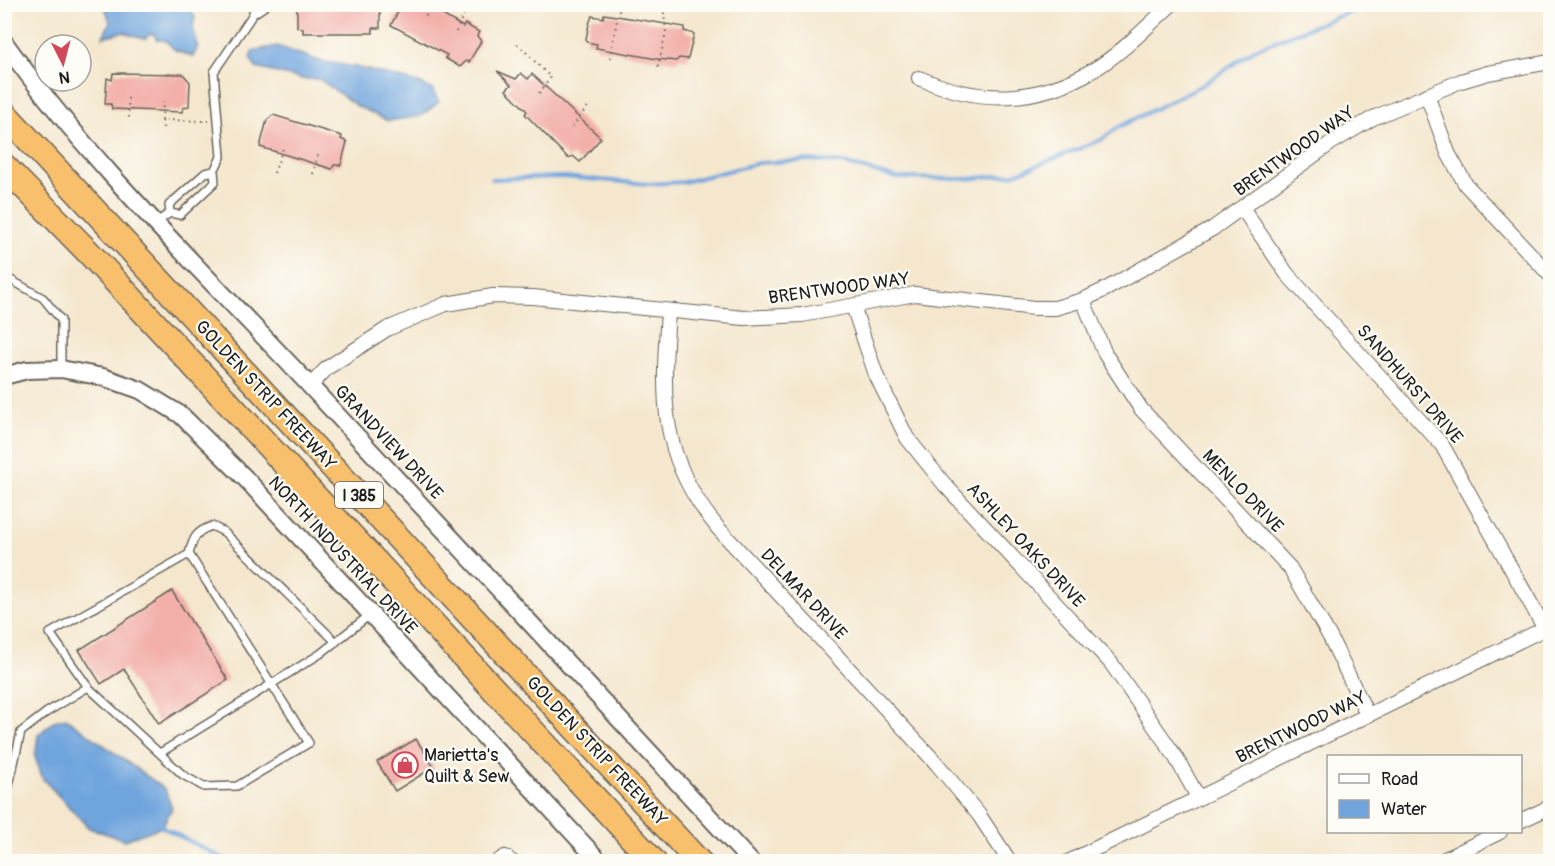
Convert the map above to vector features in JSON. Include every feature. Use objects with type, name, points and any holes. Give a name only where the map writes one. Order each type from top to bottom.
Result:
[{"type":"highway","name":"GOLDEN STRIP FREEWAY","points":[[9,118],[699,861]]},
{"type":"highway","name":"GOLDEN STRIP FREEWAY","points":[[7,169],[92,256],[654,861]]},
{"type":"street","points":[[919,78],[950,92],[981,96],[1024,95],[1047,89],[1094,69],[1114,56],[1172,4]]},
{"type":"street","name":"GRANDVIEW DRIVE","points":[[4,42],[28,76],[155,223],[310,386],[751,861]]},
{"type":"street","name":"BRENTWOOD WAY","points":[[310,386],[327,368],[387,329],[446,304],[493,296],[533,297],[668,312],[774,318],[915,294],[1034,308],[1055,308],[1083,300],[1212,229],[1243,209],[1347,132],[1427,95],[1488,73],[1551,62]]},
{"type":"street","points":[[1427,95],[1448,153],[1466,184],[1551,275]]},
{"type":"street","name":"SANDHURST DRIVE","points":[[1243,209],[1287,274],[1442,445],[1548,628]]},
{"type":"street","name":"MENLO DRIVE","points":[[1083,300],[1105,354],[1141,409],[1290,568],[1330,637],[1367,714]]},
{"type":"street","name":"ASHLEY OAKS DRIVE","points":[[853,306],[876,375],[907,438],[945,485],[1111,663],[1175,756],[1198,797]]},
{"type":"street","name":"DELMAR DRIVE","points":[[668,312],[664,384],[667,419],[676,463],[692,495],[717,528],[938,764],[979,815],[1010,861]]},
{"type":"street","name":"NORTH INDUSTRIAL DRIVE","points":[[4,376],[27,370],[61,369],[103,377],[140,390],[181,415],[245,478],[600,861]]},
{"type":"street","name":"BRENTWOOD WAY","points":[[1068,861],[1548,628]]},
{"type":"street","points":[[1522,821],[1551,807]]},
{"type":"street","points":[[1439,861],[1496,833]]},
{"type":"street","points":[[497,861],[505,857],[512,861]]},
{"type":"lane","points":[[253,14],[254,4]]},
{"type":"lane","points":[[155,223],[170,213],[180,215],[215,182],[214,171],[221,157],[214,72],[253,14],[268,4]]},
{"type":"lane","points":[[170,213],[169,205],[205,173],[214,171]]},
{"type":"lane","points":[[4,276],[43,298],[61,320],[61,369]]},
{"type":"lane","points":[[189,554],[309,743],[237,786],[204,787],[183,775],[88,687],[50,633],[189,554],[193,539],[200,530],[212,526],[224,532],[336,642]]},
{"type":"lane","points":[[160,753],[336,642],[371,614]]},
{"type":"lane","points":[[4,808],[21,732],[47,712],[88,687]]},
{"type":"path","points":[[426,16],[430,4]]},
{"type":"path","points":[[609,58],[620,4]]},
{"type":"path","points":[[658,67],[666,32],[663,4]]},
{"type":"path","points":[[456,32],[465,11]]},
{"type":"path","points":[[517,44],[551,77],[537,96]]},
{"type":"path","points":[[128,98],[129,118]]},
{"type":"path","points":[[163,101],[164,128]]},
{"type":"path","points":[[572,127],[589,105]]},
{"type":"path","points":[[162,120],[209,121]]},
{"type":"path","points":[[274,173],[284,146]]},
{"type":"path","points":[[313,174],[318,154]]},
{"type":"water","points":[[104,5],[191,5],[190,11],[195,16],[193,27],[198,46],[193,57],[175,50],[166,41],[156,39],[155,35],[150,34],[145,39],[123,32],[103,37],[110,22]]},
{"type":"water","points":[[277,46],[320,61],[356,67],[419,83],[432,89],[439,102],[421,116],[388,121],[357,106],[319,79],[302,79],[256,68],[250,58],[253,51]]},
{"type":"water","points":[[66,718],[165,789],[172,808],[162,827],[125,840],[89,828],[43,779],[35,757],[38,735],[54,721]]},
{"type":"building","points":[[297,4],[380,4],[380,28],[373,28],[373,33],[303,33],[303,29],[297,27]]},
{"type":"building","points":[[402,4],[424,4],[463,27],[465,24],[479,32],[477,36],[481,41],[469,62],[466,61],[460,67],[445,58],[447,55],[391,25]]},
{"type":"building","points":[[604,14],[685,27],[684,31],[694,34],[688,59],[679,58],[676,61],[657,59],[596,48],[597,44],[587,42],[586,39],[589,24],[592,16],[603,18]]},
{"type":"building","points":[[497,71],[516,79],[521,73],[528,79],[532,74],[601,138],[580,162],[573,156],[568,158],[525,114],[527,111],[506,90],[511,85]]},
{"type":"building","points":[[113,73],[183,74],[190,82],[189,106],[183,108],[182,112],[112,109],[111,104],[105,104],[107,78],[112,80]]},
{"type":"building","points":[[273,115],[342,136],[341,139],[347,142],[341,165],[334,165],[332,169],[260,147],[267,120]]},
{"type":"building","points":[[172,591],[228,680],[159,724],[124,669],[101,684],[79,650]]},
{"type":"building","name":"Marietta's Quilt & Sew","points":[[416,739],[434,767],[395,791],[377,762]]},
{"type":"waterway","points":[[492,179],[563,177],[649,184],[684,182],[759,163],[809,160],[843,163],[897,178],[966,179],[1015,174],[1101,140],[1117,128],[1204,84],[1257,48],[1371,4]]},
{"type":"waterway","points":[[162,827],[230,862]]},
{"type":"place","name":"Marietta's Quilt & Sew","points":[[405,765]]}]
